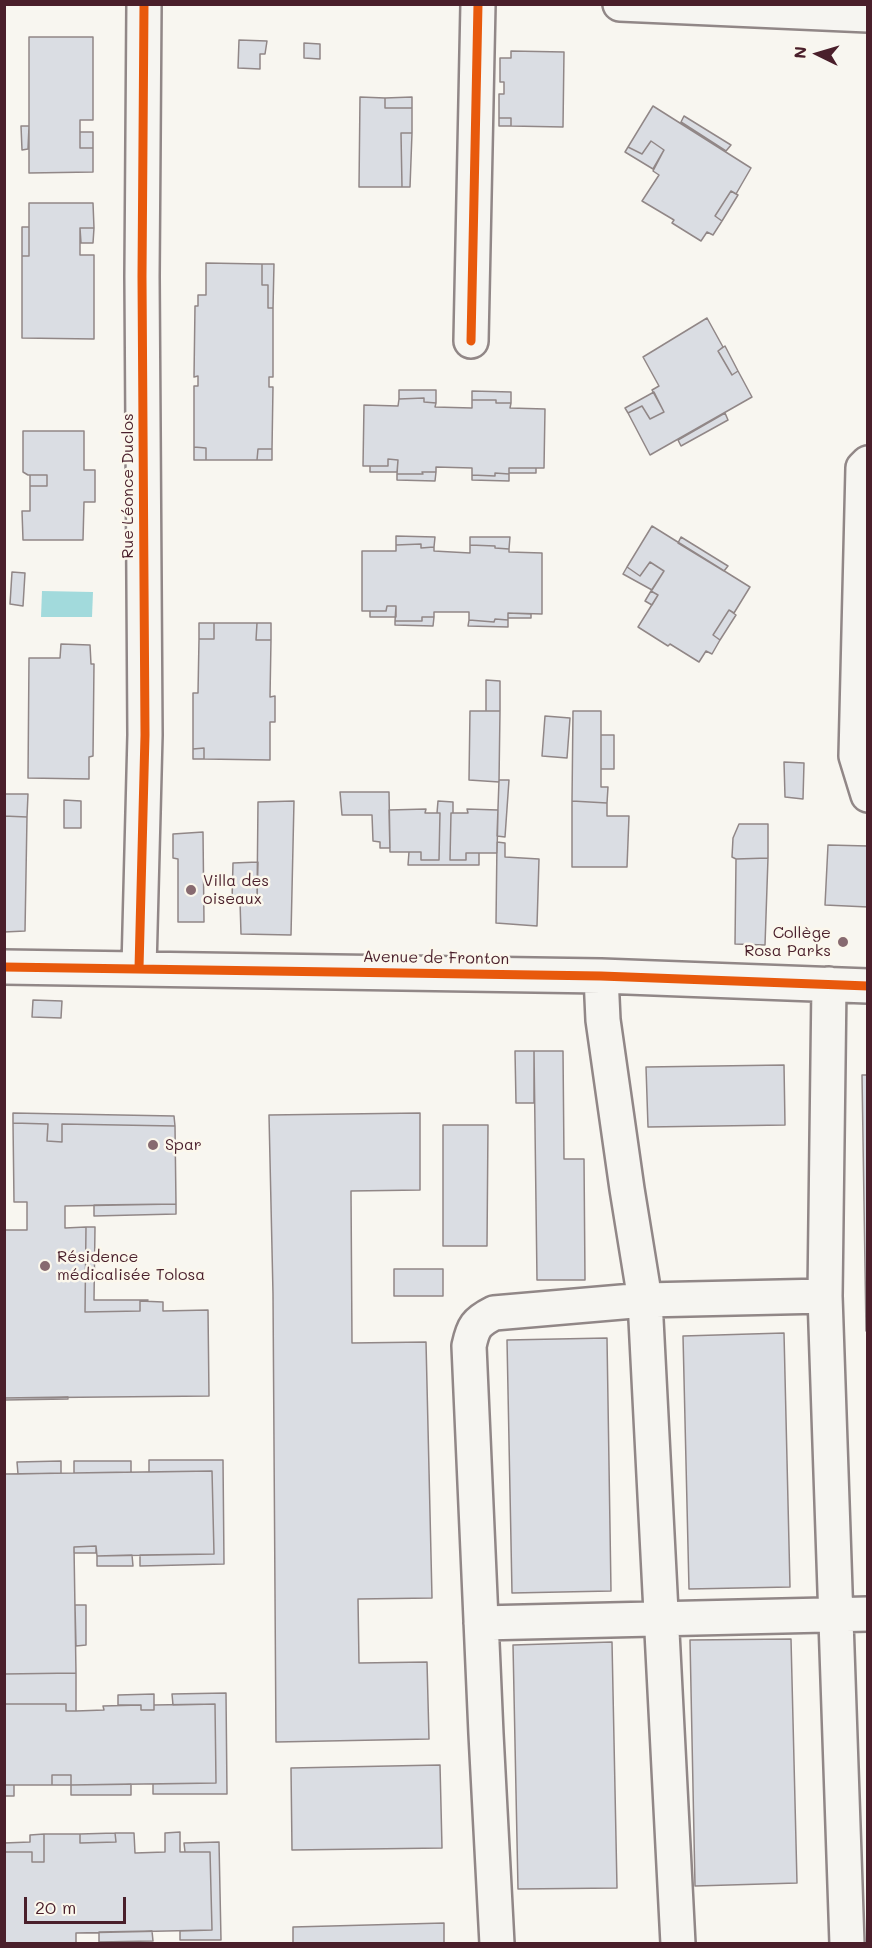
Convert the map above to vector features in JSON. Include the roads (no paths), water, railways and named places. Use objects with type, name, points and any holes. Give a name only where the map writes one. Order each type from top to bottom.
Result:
[{"type":"street","name":"Rue Léonce Duclos","points":[[139,968],[145,735],[142,287],[144,4]]},
{"type":"street","points":[[471,341],[478,4]]},
{"type":"street","points":[[620,4],[867,15]]},
{"type":"street","points":[[867,463],[863,468],[856,756],[867,795]]},
{"type":"street","name":"Avenue de Fronton","points":[[4,967],[601,976],[867,986]]},
{"type":"street","points":[[601,976],[604,1031],[645,1300],[678,1944]]},
{"type":"street","points":[[829,984],[825,1296],[852,1614],[847,1944]]},
{"type":"street","points":[[497,1944],[469,1346],[472,1329],[481,1319],[494,1313],[645,1300],[825,1296]]},
{"type":"street","points":[[481,1623],[852,1614]]},
{"type":"water","points":[[42,591],[93,592],[92,617],[41,617]]},
{"type":"place","name":"Villa des oiseaux","points":[[191,890]]},
{"type":"place","name":"Collège Rosa Parks","points":[[843,942]]},
{"type":"place","name":"Spar","points":[[153,1145]]},
{"type":"place","name":"Résidence médicalisée Tolosa","points":[[45,1266]]}]
